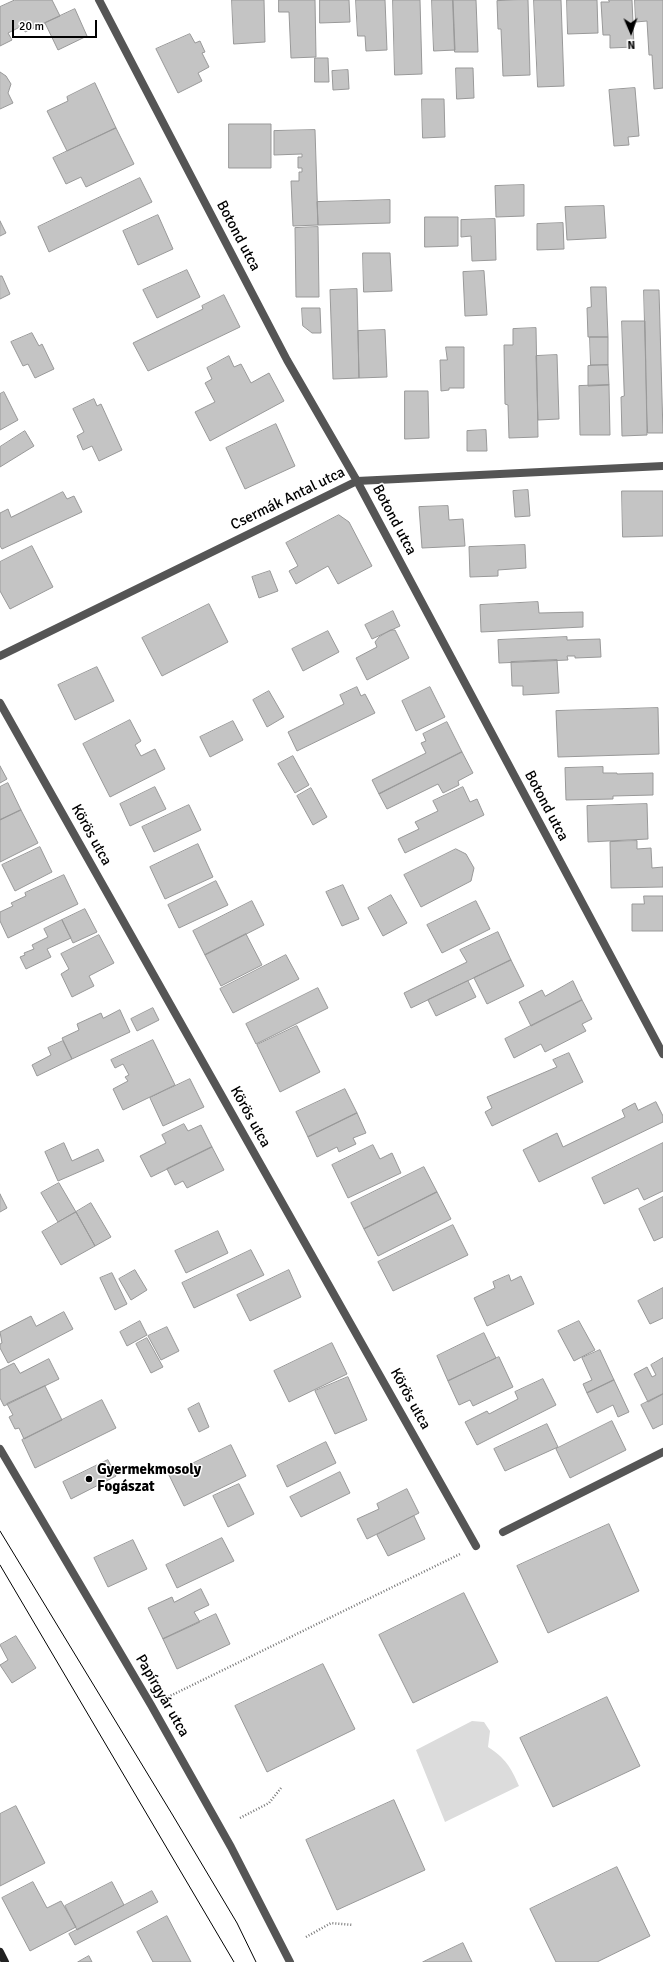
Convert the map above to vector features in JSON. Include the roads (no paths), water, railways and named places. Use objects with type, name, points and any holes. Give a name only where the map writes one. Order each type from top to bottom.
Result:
[{"type":"main road","points":[[0,1952],[5,1962]]},
{"type":"street","name":"Botond utca","points":[[99,0],[287,360],[357,481],[663,1054]]},
{"type":"street","name":"Csermák Antal utca","points":[[0,656],[357,481],[663,466]]},
{"type":"street","name":"Körös utca","points":[[0,703],[476,1546]]},
{"type":"street","name":"Papírgyár utca","points":[[0,1449],[151,1705],[231,1847],[290,1962]]},
{"type":"street","points":[[503,1532],[663,1452]]},
{"type":"tram line","points":[[0,1531],[237,1923],[256,1962]]},
{"type":"tram line","points":[[0,1565],[234,1962]]},
{"type":"place","name":"Gyermekmosoly Fogászat","points":[[89,1479]]}]
